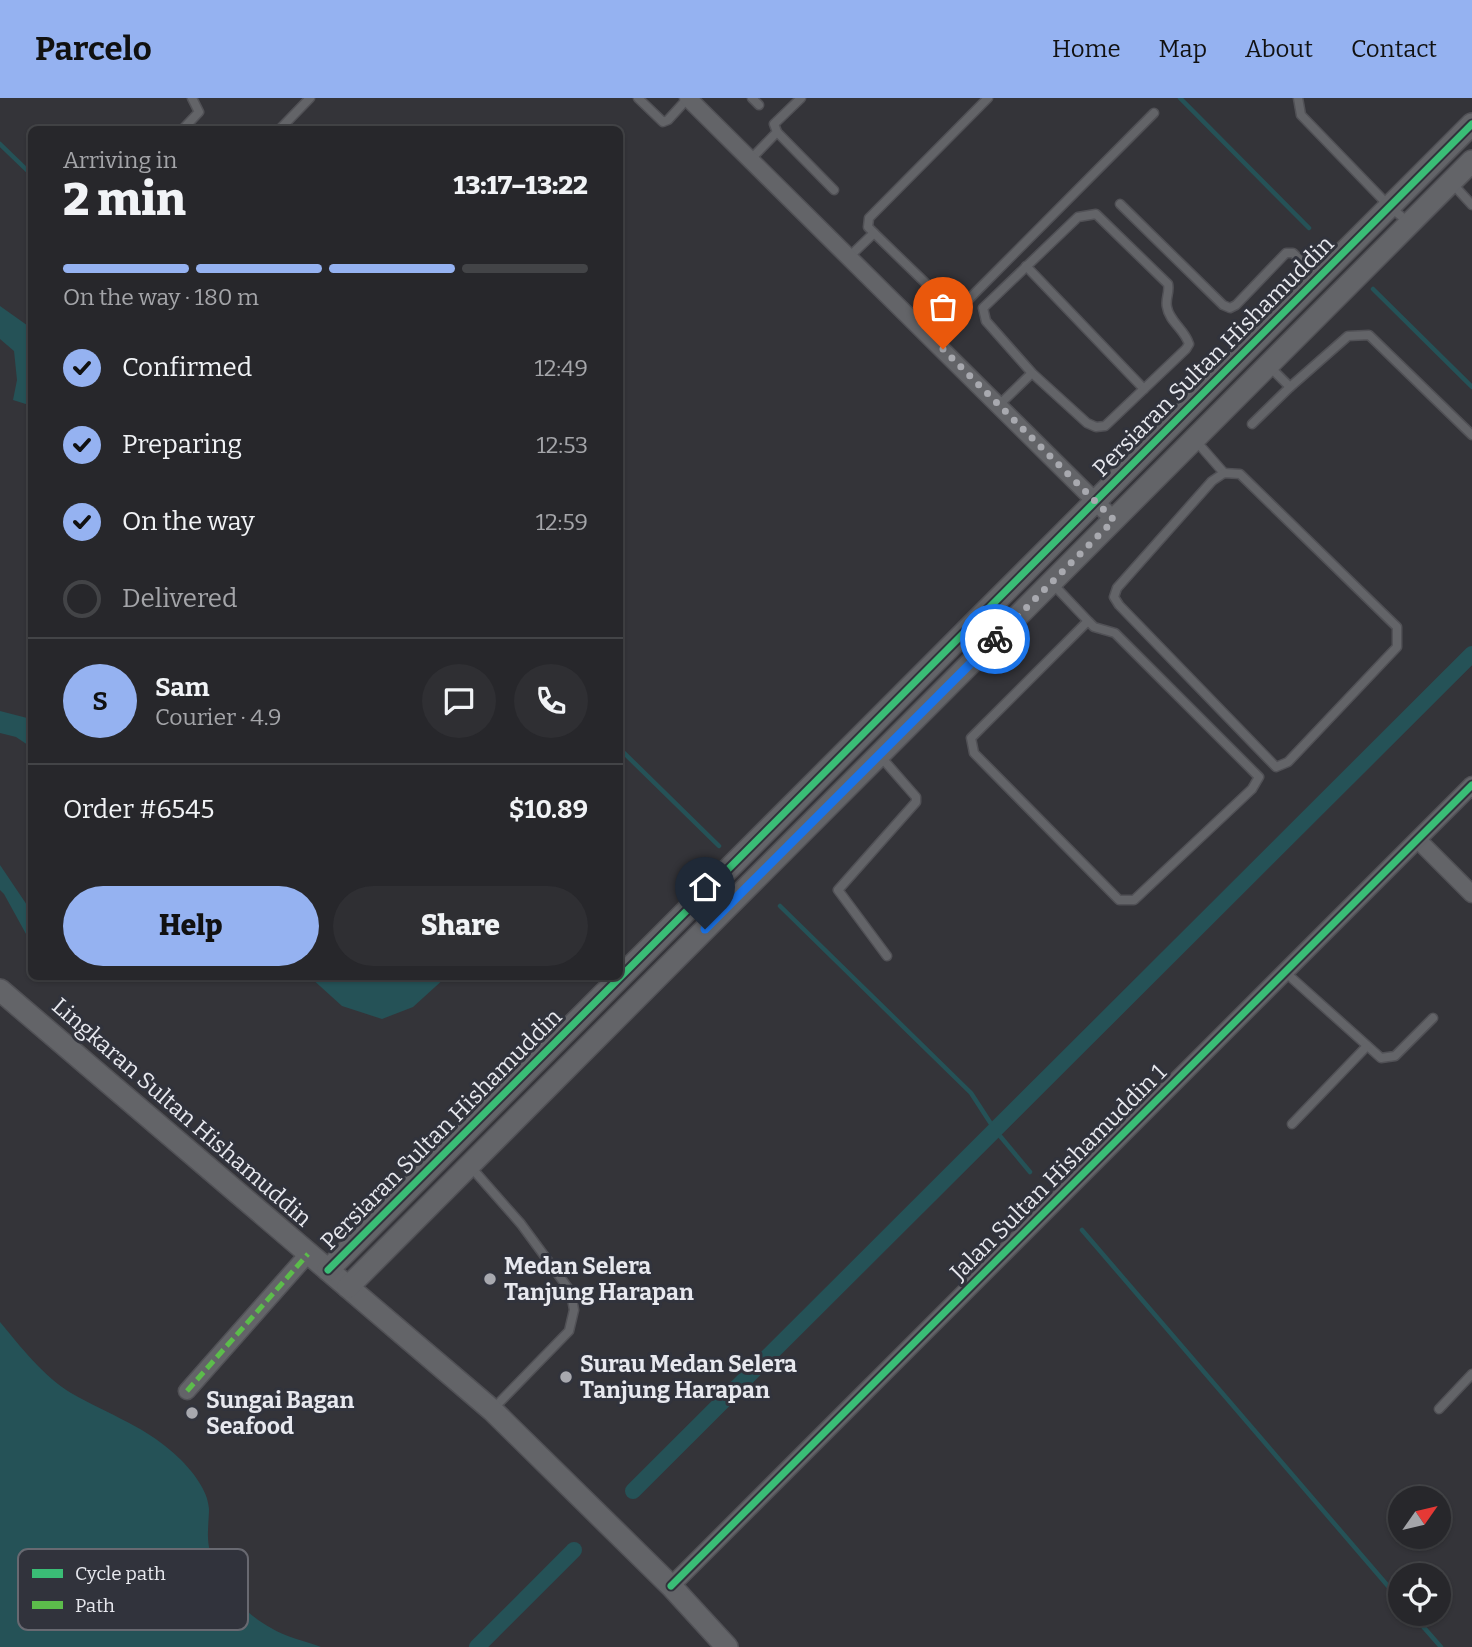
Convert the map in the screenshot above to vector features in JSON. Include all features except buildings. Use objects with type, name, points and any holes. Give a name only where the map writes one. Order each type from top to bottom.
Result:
[{"type":"street","points":[[688,98],[1114,520]]},
{"type":"street","name":"Persiaran Sultan Hishamuddin","points":[[623,975],[1472,124]]},
{"type":"street","name":"Persiaran Sultan Hishamuddin","points":[[348,1287],[1472,161]]},
{"type":"street","name":"Jalan Sultan Hishamuddin 1","points":[[671,1586],[1472,785]]},
{"type":"street","points":[[1418,840],[1472,894]]},
{"type":"street","name":"Persiaran Sultan Hishamuddin","points":[[328,1270],[618,980]]},
{"type":"street","name":"Lingkaran Sultan Hishamuddin","points":[[0,990],[492,1410],[671,1586],[727,1647]]},
{"type":"street","points":[[551,1047],[570,1064]]},
{"type":"street","points":[[187,1391],[308,1254]]},
{"type":"lane","points":[[186,126],[199,112],[192,98]]},
{"type":"lane","points":[[283,126],[310,98]]},
{"type":"lane","points":[[638,98],[663,122],[688,98]]},
{"type":"lane","points":[[752,98],[760,105]]},
{"type":"lane","points":[[801,98],[774,124],[777,132],[834,190]]},
{"type":"lane","points":[[988,98],[869,218],[868,227],[942,299],[953,304],[968,300],[1154,113]]},
{"type":"lane","points":[[1298,98],[1301,115],[1390,207],[1410,223]]},
{"type":"lane","points":[[750,160],[777,132]]},
{"type":"lane","points":[[1451,182],[1472,205]]},
{"type":"lane","points":[[1120,204],[1223,305],[1230,308],[1286,253],[1293,253],[1318,278]]},
{"type":"lane","points":[[1096,214],[1168,284],[1168,312],[1189,344],[1105,426],[1096,428],[1032,373],[986,321],[983,308],[1077,217],[1096,214]]},
{"type":"lane","points":[[849,257],[874,233]]},
{"type":"lane","points":[[1026,266],[1144,389]]},
{"type":"lane","points":[[1251,425],[1348,336],[1368,335],[1472,435]]},
{"type":"lane","points":[[1268,365],[1290,387]]},
{"type":"lane","points":[[999,405],[1032,373]]},
{"type":"lane","points":[[1194,439],[1224,473],[1240,474],[1397,627],[1397,647],[1288,762],[1276,767],[1114,597],[1117,588],[1212,481],[1224,473]]},
{"type":"lane","points":[[1051,582],[1094,627],[1115,634],[1259,777],[1252,789],[1134,900],[1119,900],[974,753],[971,738],[1088,621]]},
{"type":"lane","points":[[879,755],[916,797],[916,802],[838,890],[887,956]]},
{"type":"lane","points":[[1285,972],[1381,1058],[1395,1056],[1433,1018]]},
{"type":"lane","points":[[1292,1124],[1367,1046]]},
{"type":"lane","points":[[469,1165],[521,1224],[571,1292],[574,1310],[569,1331],[492,1410]]},
{"type":"lane","points":[[1438,1409],[1472,1374]]},
{"type":"water","points":[[0,306],[28,326],[28,405],[13,400],[17,380],[14,351],[0,339]]},
{"type":"water","points":[[0,711],[28,718],[28,745],[16,737],[0,733]]},
{"type":"water","points":[[0,865],[28,907],[28,938],[4,894],[0,890]]},
{"type":"water","points":[[313,980],[443,980],[413,1007],[382,1019],[342,1006]]},
{"type":"water","points":[[0,1322],[51,1379],[168,1448],[203,1488],[209,1509],[210,1549],[18,1549],[18,1630],[248,1630],[248,1611],[271,1628],[321,1647],[0,1647]]},
{"type":"waterway","points":[[1180,98],[1309,228]]},
{"type":"waterway","points":[[0,144],[28,171]]},
{"type":"waterway","points":[[1373,289],[1472,387]]},
{"type":"waterway","points":[[633,1491],[1472,654]]},
{"type":"waterway","points":[[623,752],[719,846]]},
{"type":"waterway","points":[[780,906],[971,1093],[995,1130],[1030,1172]]},
{"type":"waterway","points":[[1082,1230],[1388,1586]]},
{"type":"waterway","points":[[477,1647],[574,1550]]},
{"type":"waterway","points":[[1423,1626],[1441,1647]]},
{"type":"marked path","points":[[187,1391],[308,1254]]},
{"type":"cycle path","points":[[623,974],[1472,124]]},
{"type":"cycle path","points":[[671,1586],[1472,785]]},
{"type":"cycle path","points":[[328,1270],[617,980]]},
{"type":"way so far","points":[[943,349],[1114,520],[995,639]]},
{"type":"place","name":"Medan Selera Tanjung Harapan","points":[[490,1279]]},
{"type":"place","name":"Surau Medan Selera Tanjung Harapan","points":[[566,1377]]},
{"type":"place","name":"Sungai Bagan Seafood","points":[[192,1413]]},
{"type":"route","points":[[705,929],[995,639]]}]
